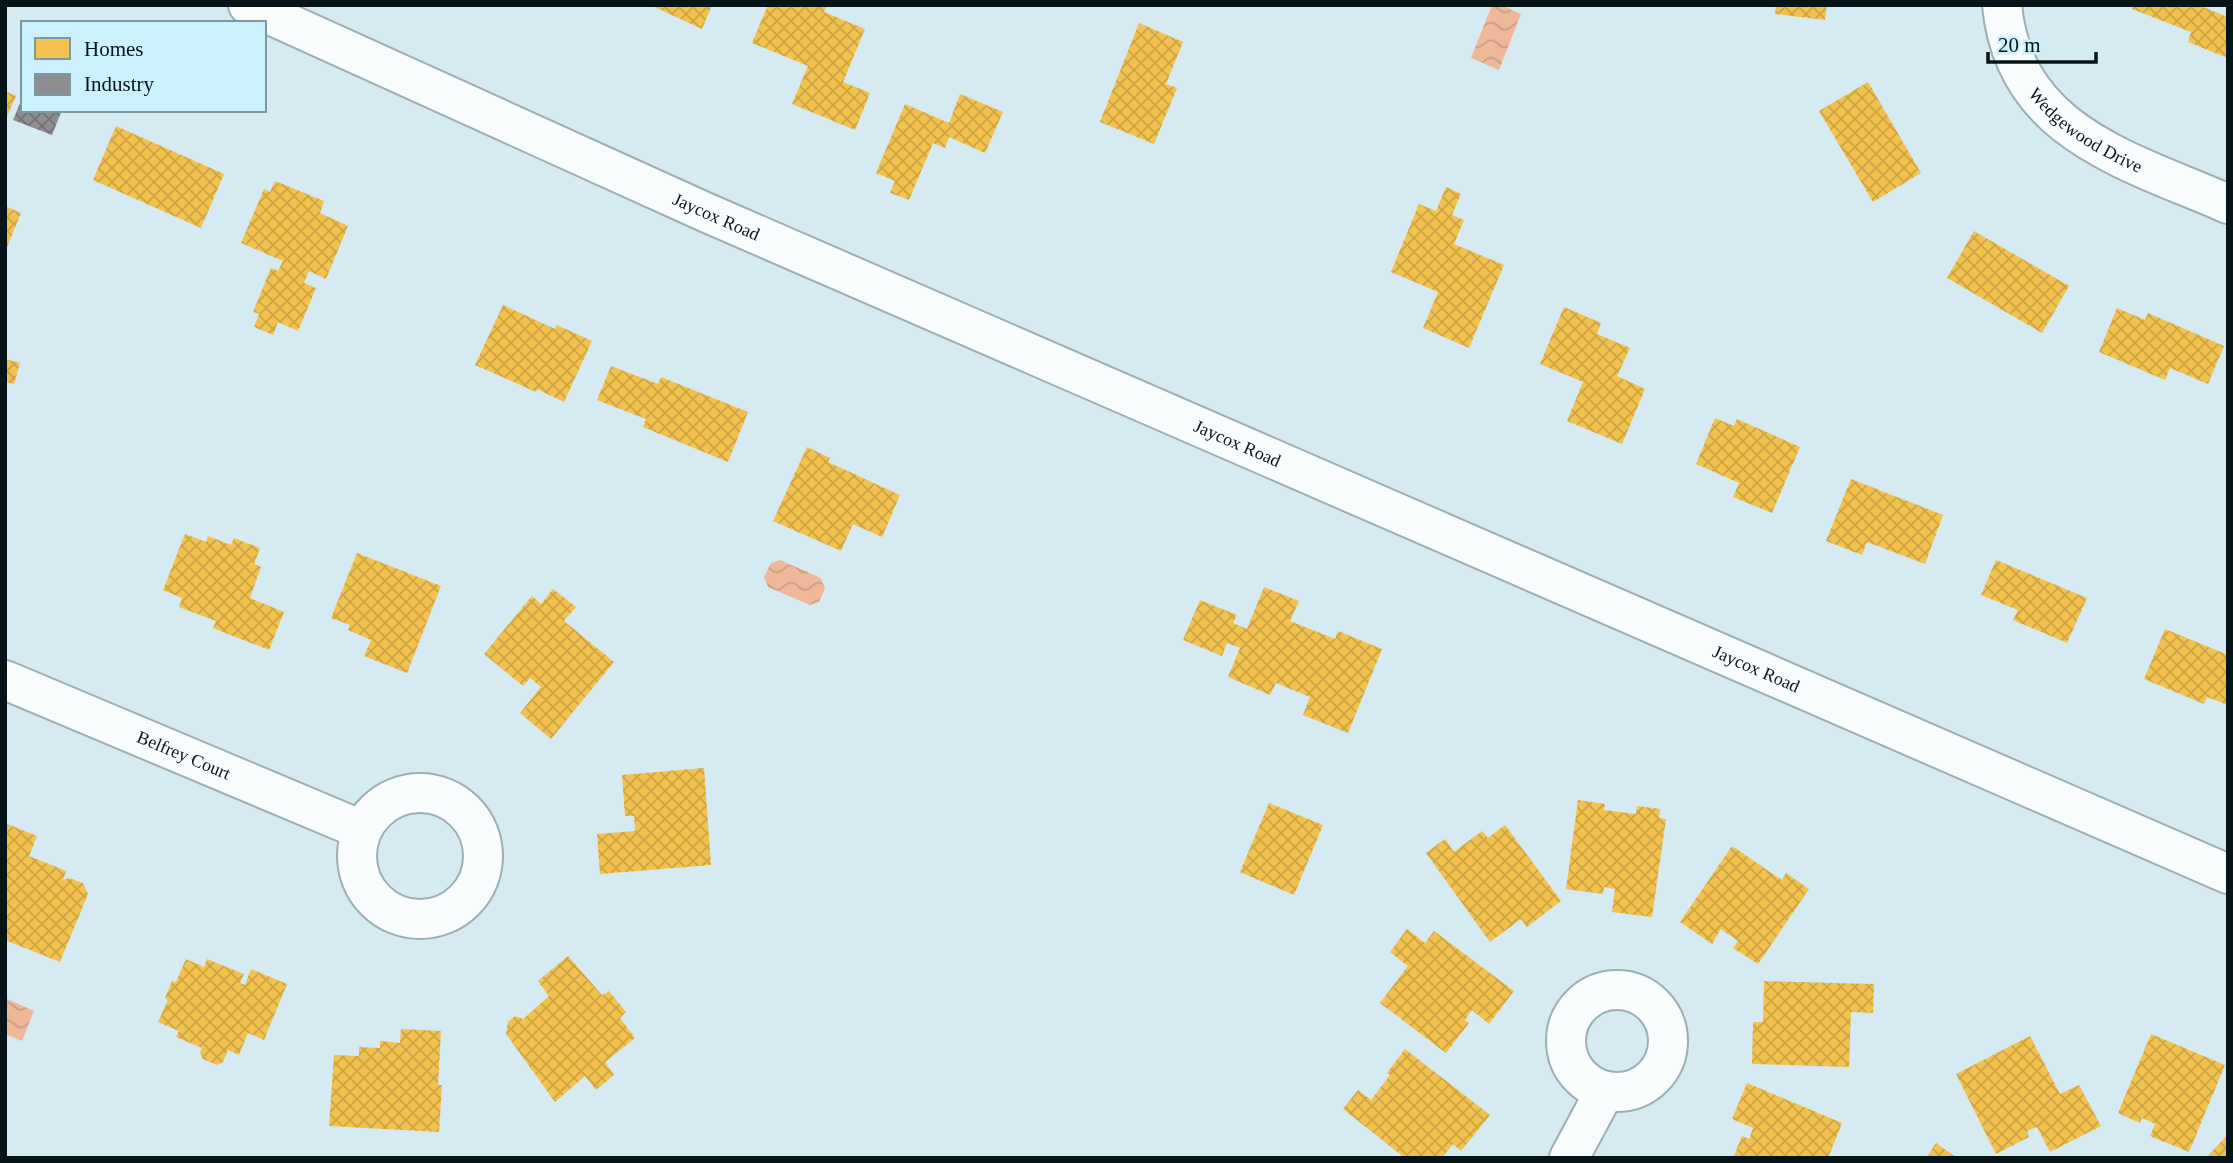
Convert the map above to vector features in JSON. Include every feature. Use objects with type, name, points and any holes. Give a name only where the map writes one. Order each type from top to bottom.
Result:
[{"type":"street","name":"Jaycox Road","points":[[248,5],[705,212],[2228,874]]},
{"type":"street","name":"Wedgewood Drive","points":[[2002,5],[2004,28],[2020,71],[2045,108],[2068,128],[2105,150],[2228,204]]},
{"type":"street","name":"Belfrey Court","points":[[5,680],[362,830]]},
{"type":"street","points":[[1569,1158],[1605,1091]]},
{"type":"water","points":[[1492,5],[1501,5],[1521,14],[1499,70],[1471,58]]},
{"type":"water","points":[[780,560],[821,578],[825,589],[819,602],[810,605],[768,587],[764,577],[771,563]]},
{"type":"water","points":[[5,998],[34,1011],[22,1041],[5,1034]]},
{"type":"building: Homes","points":[[650,5],[712,5],[702,29]]},
{"type":"building: Homes","points":[[768,5],[827,5],[824,12],[865,29],[843,82],[870,93],[855,130],[792,104],[808,66],[752,43]]},
{"type":"building: Homes","points":[[1776,5],[1827,5],[1825,20],[1775,14]]},
{"type":"building: Homes","points":[[2133,5],[2198,5],[2228,17],[2228,51],[2225,57],[2188,42],[2191,32],[2132,9]]},
{"type":"building: Homes","points":[[1139,23],[1183,42],[1166,84],[1177,88],[1154,144],[1100,122]]},
{"type":"building: Homes","points":[[1868,82],[1921,173],[1873,202],[1819,111]]},
{"type":"building: Homes","points":[[5,91],[16,96],[5,121]]},
{"type":"building: Homes","points":[[960,94],[1003,112],[985,153],[949,137],[945,148],[933,143],[909,200],[890,193],[895,181],[876,173],[905,104],[949,123]]},
{"type":"building: Homes","points":[[116,126],[224,174],[201,228],[93,180]]},
{"type":"building: Homes","points":[[275,181],[324,201],[320,213],[348,226],[326,279],[309,271],[304,283],[316,288],[298,331],[278,322],[273,335],[254,327],[259,314],[253,312],[271,268],[278,271],[283,261],[241,243],[264,189],[270,192]]},
{"type":"building: Homes","points":[[1446,187],[1461,194],[1452,215],[1464,220],[1454,244],[1504,265],[1469,348],[1423,328],[1438,292],[1391,272],[1419,204],[1436,211]]},
{"type":"building: Homes","points":[[5,206],[21,213],[5,252]]},
{"type":"building: Homes","points":[[1974,231],[2069,286],[2042,333],[1947,278]]},
{"type":"building: Homes","points":[[503,305],[555,329],[557,325],[592,341],[564,402],[475,365]]},
{"type":"building: Homes","points":[[1564,307],[1601,323],[1597,334],[1630,348],[1617,376],[1645,389],[1622,444],[1567,421],[1583,382],[1540,364]]},
{"type":"building: Homes","points":[[2117,308],[2145,320],[2148,313],[2224,346],[2208,384],[2170,368],[2165,380],[2099,352]]},
{"type":"building: Homes","points":[[5,359],[20,363],[14,384],[5,382]]},
{"type":"building: Homes","points":[[611,366],[658,384],[661,377],[748,412],[728,462],[643,427],[646,419],[597,400]]},
{"type":"building: Homes","points":[[1715,418],[1734,426],[1737,419],[1800,447],[1772,513],[1733,497],[1739,483],[1696,464]]},
{"type":"building: Homes","points":[[807,447],[830,458],[828,462],[900,495],[882,537],[853,524],[841,551],[773,521]]},
{"type":"building: Homes","points":[[1851,479],[1943,515],[1925,564],[1867,542],[1862,555],[1826,541]]},
{"type":"building: Homes","points":[[185,534],[206,542],[208,536],[231,545],[234,538],[260,548],[254,564],[261,567],[250,598],[284,612],[269,650],[213,628],[216,621],[179,607],[182,598],[163,590]]},
{"type":"building: Homes","points":[[357,553],[441,586],[407,673],[364,656],[371,640],[348,630],[350,625],[331,618]]},
{"type":"building: Homes","points":[[1996,560],[2087,598],[2067,643],[2013,620],[2018,610],[1981,595]]},
{"type":"building: Homes","points":[[1264,587],[1299,601],[1290,621],[1335,639],[1338,631],[1382,649],[1348,733],[1303,715],[1310,697],[1276,683],[1270,695],[1228,677],[1240,648],[1227,643],[1222,656],[1183,640],[1200,600],[1237,615],[1233,623],[1247,629]]},
{"type":"building: Homes","points":[[553,589],[576,607],[564,621],[614,662],[551,739],[520,713],[541,687],[530,678],[523,686],[484,654],[532,596],[541,604]]},
{"type":"building: Homes","points":[[2165,629],[2228,655],[2228,705],[2207,697],[2204,704],[2144,679]]},
{"type":"building: Homes","points":[[704,768],[711,865],[600,874],[597,834],[635,831],[634,816],[625,816],[622,775]]},
{"type":"building: Homes","points":[[1578,800],[1605,804],[1604,810],[1636,814],[1637,806],[1660,809],[1659,818],[1666,819],[1652,917],[1612,912],[1615,889],[1604,887],[1603,894],[1566,889]]},
{"type":"building: Homes","points":[[1269,803],[1323,825],[1294,895],[1240,872]]},
{"type":"building: Homes","points":[[5,823],[37,836],[29,856],[66,871],[63,880],[69,878],[83,883],[88,894],[60,962],[5,940]]},
{"type":"building: Homes","points":[[1505,825],[1561,901],[1527,927],[1521,919],[1490,942],[1426,853],[1445,839],[1454,852],[1482,831],[1488,838]]},
{"type":"building: Homes","points":[[1732,846],[1782,880],[1786,873],[1809,889],[1758,964],[1733,948],[1738,941],[1721,929],[1712,944],[1680,922]]},
{"type":"building: Homes","points":[[1407,929],[1425,943],[1434,931],[1514,991],[1489,1024],[1472,1010],[1465,1020],[1469,1023],[1446,1053],[1380,1003],[1408,966],[1390,952]]},
{"type":"building: Homes","points":[[568,956],[602,995],[609,991],[626,1012],[620,1018],[635,1038],[605,1062],[614,1075],[596,1090],[585,1076],[555,1102],[506,1034],[508,1022],[515,1016],[523,1019],[549,996],[538,981]]},
{"type":"building: Homes","points":[[186,959],[204,967],[207,959],[244,974],[240,983],[245,985],[251,969],[287,984],[264,1040],[248,1033],[239,1055],[228,1050],[223,1062],[217,1065],[203,1059],[200,1052],[202,1048],[176,1037],[179,1031],[158,1022],[168,1000],[165,998],[172,981],[176,982]]},
{"type":"building: Homes","points":[[1764,981],[1874,984],[1873,1013],[1851,1012],[1849,1067],[1752,1064],[1753,1022],[1763,1022]]},
{"type":"building: Homes","points":[[401,1029],[441,1031],[439,1132],[329,1126],[334,1055],[359,1056],[359,1047],[380,1048],[380,1041],[400,1043]]},
{"type":"building: Homes","points":[[2151,1034],[2225,1065],[2189,1152],[2150,1136],[2155,1124],[2142,1118],[2140,1123],[2118,1113]]},
{"type":"building: Homes","points":[[2030,1036],[2060,1094],[2079,1085],[2101,1126],[2050,1152],[2037,1127],[2027,1131],[2029,1137],[1996,1154],[1956,1074]]},
{"type":"building: Homes","points":[[1405,1049],[1490,1115],[1461,1151],[1453,1144],[1442,1158],[1405,1158],[1343,1109],[1358,1090],[1371,1100]]},
{"type":"building: Homes","points":[[1747,1083],[1842,1123],[1828,1158],[1733,1158],[1742,1136],[1749,1139],[1753,1128],[1732,1119]]},
{"type":"building: Homes","points":[[2228,1134],[2228,1158],[2206,1158]]},
{"type":"building: Homes","points":[[1936,1143],[1957,1158],[1926,1158]]},
{"type":"building: Industry","points":[[21,101],[21,112],[61,112],[52,135],[13,120]]}]
